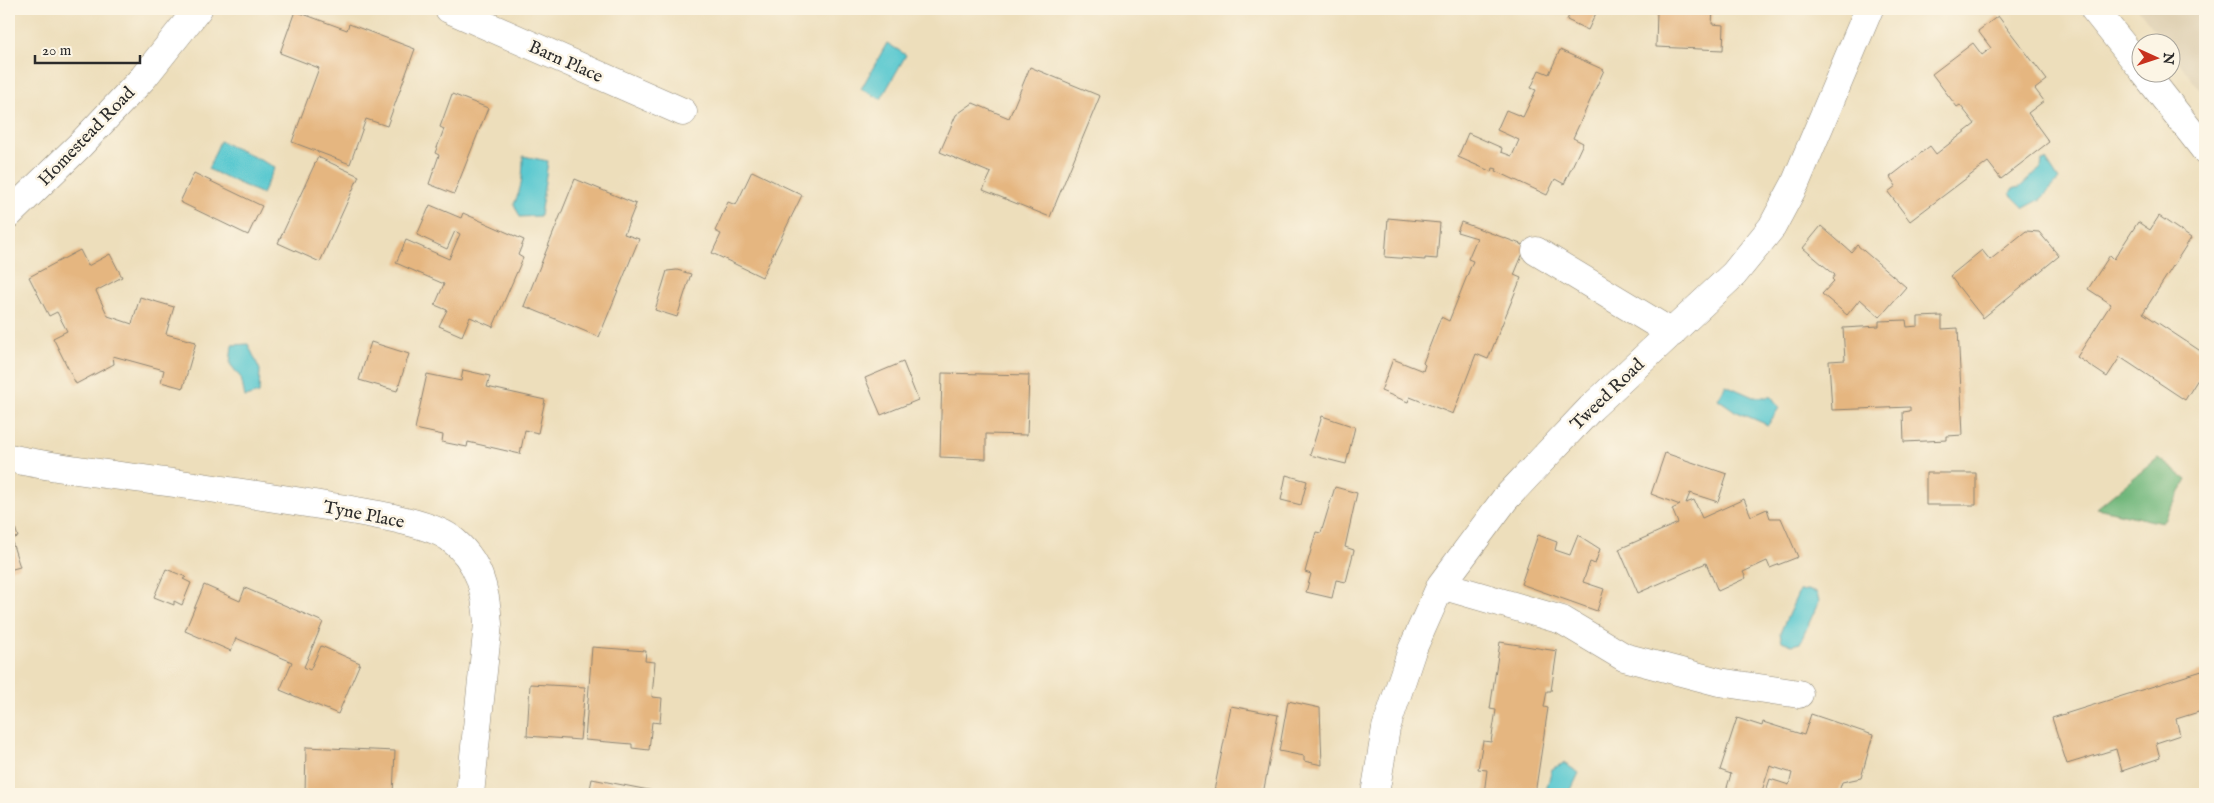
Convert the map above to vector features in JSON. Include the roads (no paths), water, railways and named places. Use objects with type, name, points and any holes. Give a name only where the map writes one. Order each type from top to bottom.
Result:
[{"type":"street","name":"Homestead Road","points":[[9,214],[143,78],[198,9]]},
{"type":"street","name":"Barn Place","points":[[449,9],[683,112]]},
{"type":"street","name":"Tweed Road","points":[[1374,794],[1389,720],[1412,650],[1441,585],[1505,499],[1591,408],[1734,274],[1772,227],[1795,184],[1869,9]]},
{"type":"street","points":[[2094,9],[2132,56]]},
{"type":"street","points":[[2152,82],[2205,150]]},
{"type":"street","points":[[1536,251],[1672,333]]},
{"type":"street","name":"Tyne Place","points":[[9,458],[41,465],[234,491],[365,512],[420,526],[449,537],[475,564],[487,601],[488,624],[470,794]]},
{"type":"street","points":[[1441,585],[1562,620],[1624,657],[1719,682],[1799,694]]},
{"type":"water","points":[[887,43],[906,55],[881,99],[861,89]]},
{"type":"water","points":[[220,141],[275,167],[262,194],[208,169]]},
{"type":"water","points":[[523,156],[548,161],[540,216],[520,217],[514,204],[522,181]]},
{"type":"water","points":[[2046,160],[2059,180],[2041,199],[2024,208],[2010,194],[2012,189],[2020,187],[2041,168],[2042,161]]},
{"type":"water","points":[[248,344],[260,370],[259,393],[245,397],[241,378],[230,364],[232,345]]},
{"type":"water","points":[[1726,385],[1753,397],[1772,397],[1779,408],[1768,425],[1735,411],[1718,399]]},
{"type":"water","points":[[1807,590],[1817,593],[1819,601],[1800,643],[1792,645],[1782,641],[1780,633],[1799,591]]},
{"type":"water","points":[[1564,763],[1579,773],[1569,794],[1545,794],[1552,769]]}]
